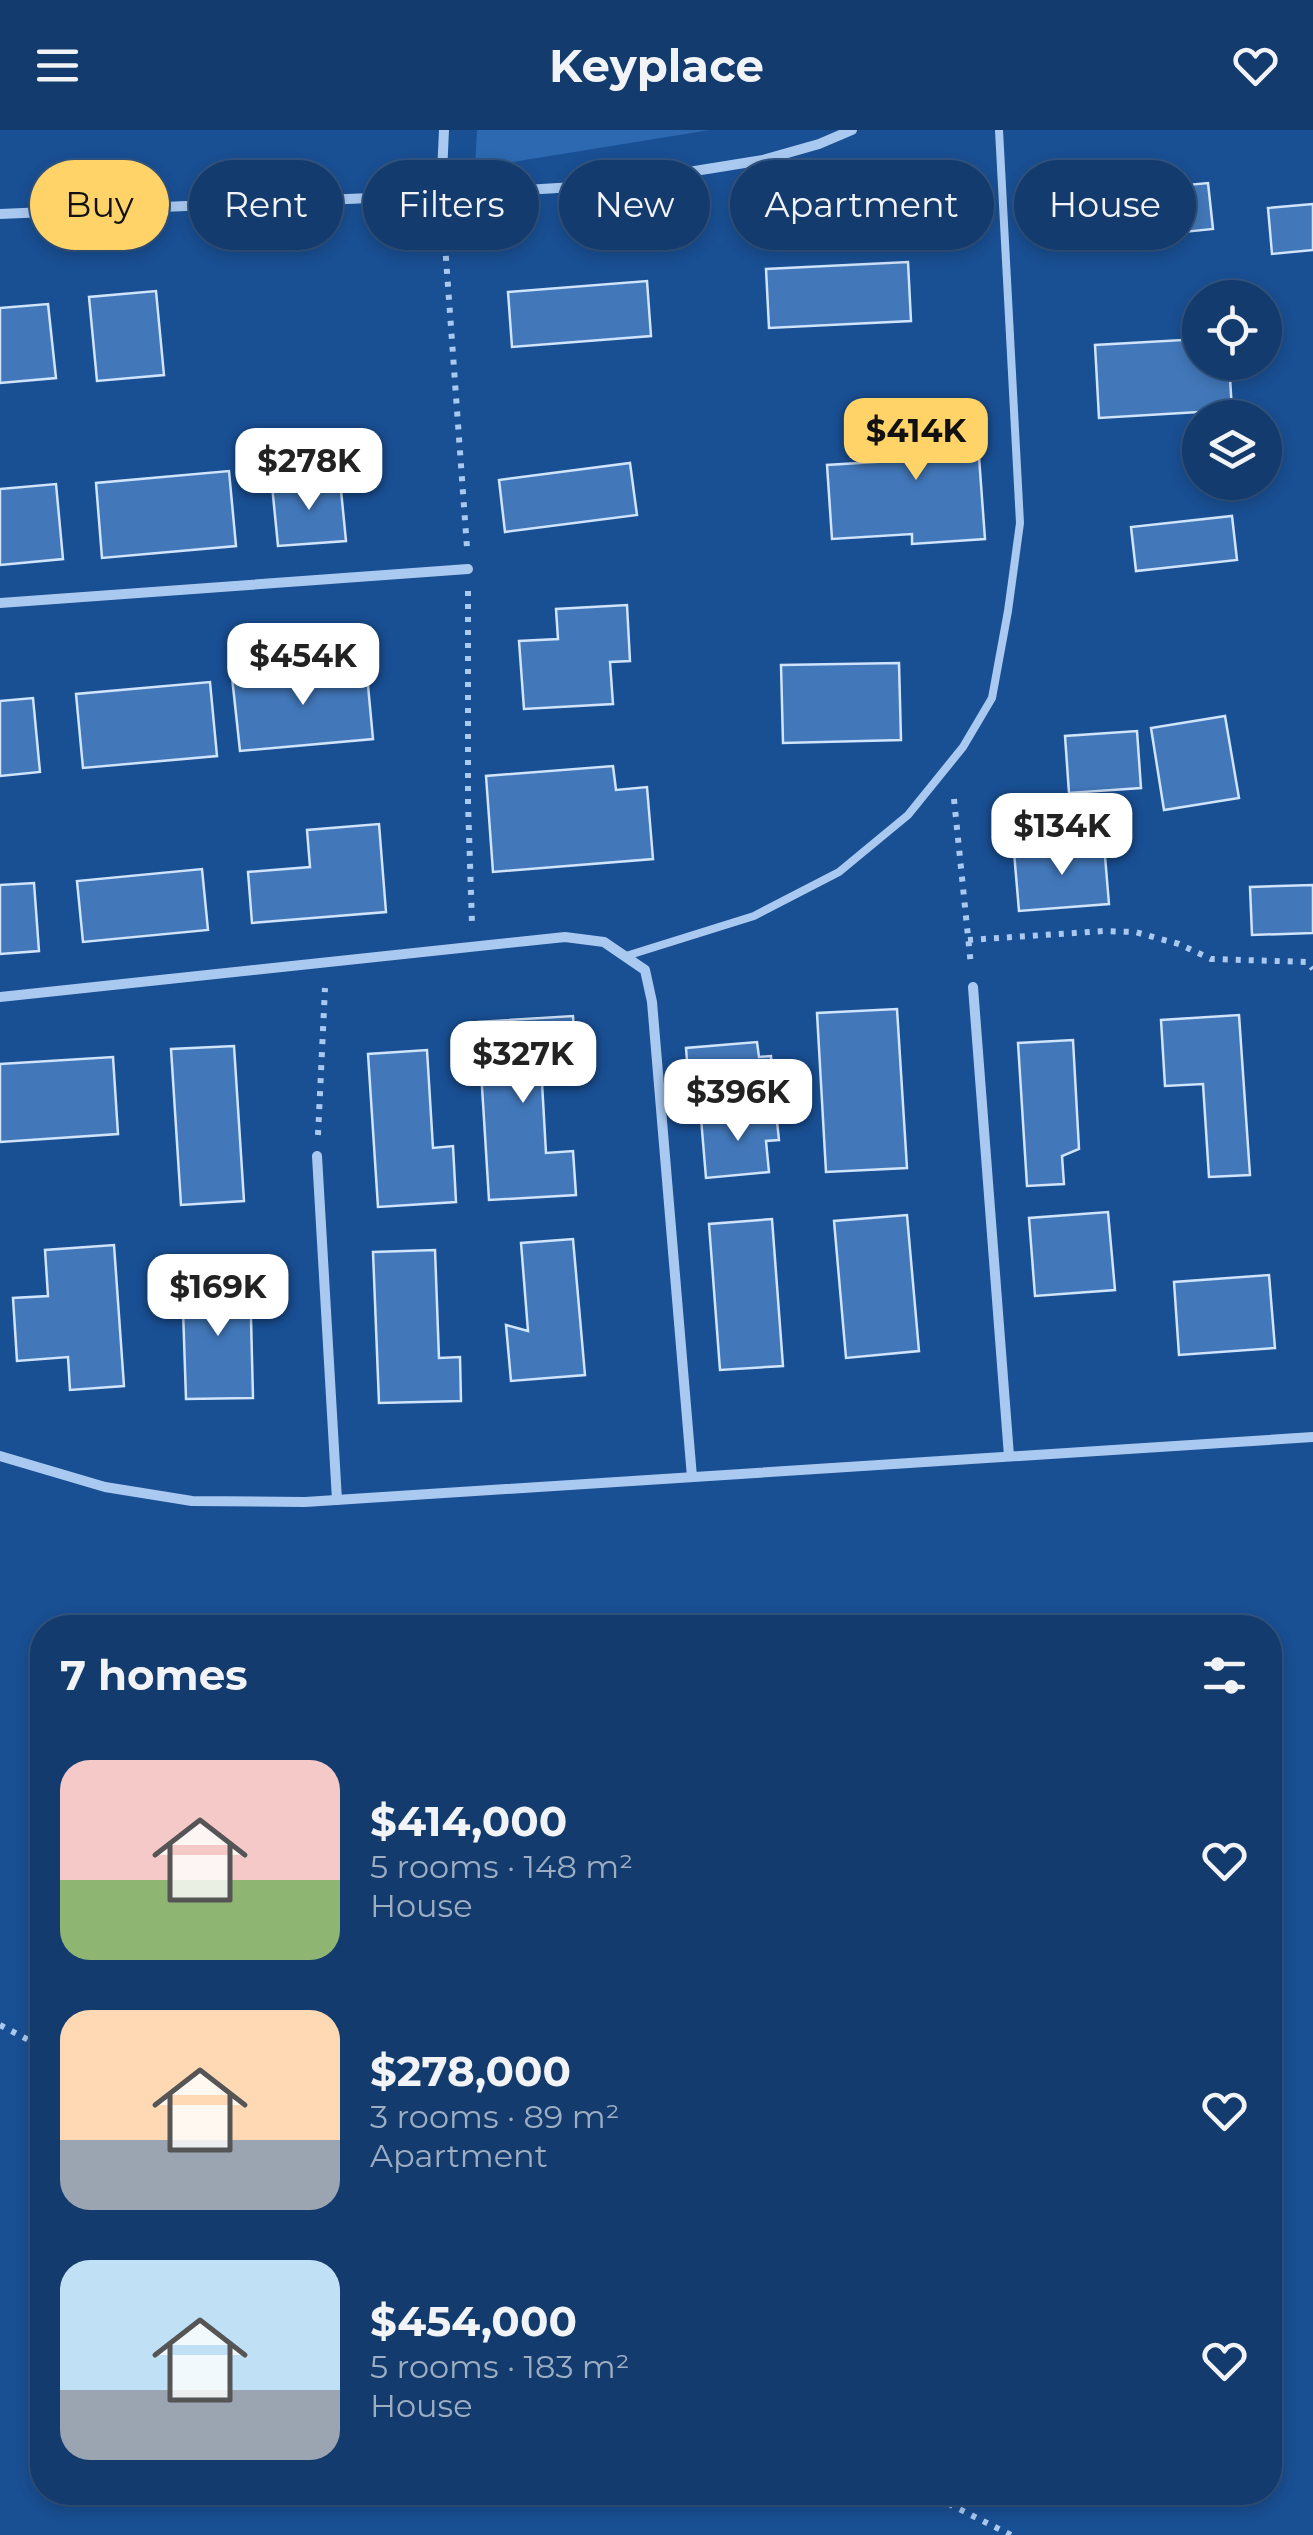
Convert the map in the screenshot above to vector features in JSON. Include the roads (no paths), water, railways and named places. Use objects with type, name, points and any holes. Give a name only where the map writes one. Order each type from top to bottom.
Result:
[{"type":"street","points":[[443,160],[444,130]]},
{"type":"street","points":[[539,189],[608,184],[764,160],[852,130]]},
{"type":"street","points":[[0,214],[363,198]]},
{"type":"street","points":[[0,603],[468,568]]},
{"type":"street","points":[[0,998],[566,937],[604,942],[626,956],[645,970],[652,1002],[692,1477]]},
{"type":"street","points":[[973,987],[1009,1456]]},
{"type":"street","points":[[318,1156],[337,1500]]},
{"type":"street","points":[[0,1456],[105,1487],[192,1501],[304,1502],[1313,1437]]},
{"type":"lane","points":[[626,956],[754,916],[839,872],[908,815],[950,763],[992,698],[1020,522],[1000,130]]}]
